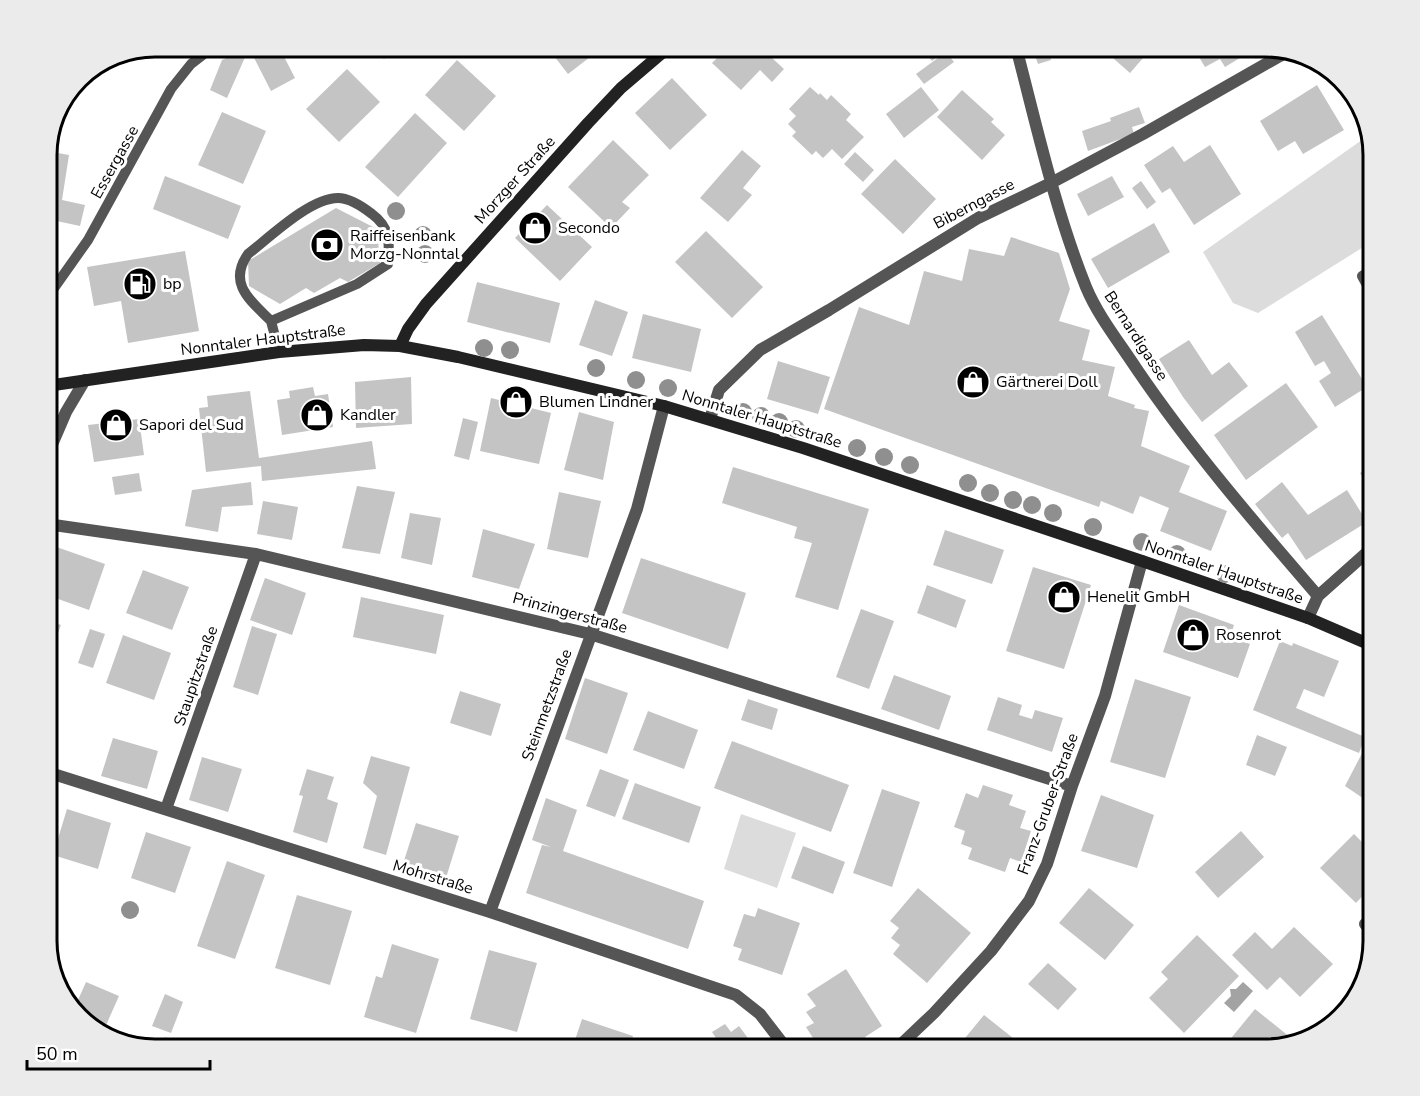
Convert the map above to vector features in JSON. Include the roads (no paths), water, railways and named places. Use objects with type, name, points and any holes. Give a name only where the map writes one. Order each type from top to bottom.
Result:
[{"type":"main road","name":"Morzger Straße","points":[[400,346],[408,329],[426,304],[588,123],[656,57]]},
{"type":"main road","name":"Nonntaler Hauptstraße","points":[[57,384],[279,352],[364,345],[400,346],[469,360],[710,419],[1142,561],[1308,618],[1363,641]]},
{"type":"street","name":"Bernardigasse","points":[[1019,57],[1051,183],[1087,288],[1103,319],[1169,416],[1221,483],[1318,596]]},
{"type":"street","name":"Biberngasse","points":[[710,419],[719,390],[760,350],[830,310],[978,218],[1051,183],[1143,134],[1276,58]]},
{"type":"street","points":[[57,433],[66,412],[85,380]]},
{"type":"street","name":"Steinmetzstraße","points":[[490,912],[638,506],[664,406]]},
{"type":"street","name":"Prinzingerstraße","points":[[57,525],[256,554],[590,634],[1072,786]]},
{"type":"street","name":"Staupitzstraße","points":[[166,809],[256,554]]},
{"type":"street","points":[[1308,618],[1318,596],[1363,557]]},
{"type":"street","name":"Franz-Gruber-Straße","points":[[907,1039],[991,951],[1029,901],[1047,864],[1072,786],[1106,696],[1142,561]]},
{"type":"street","name":"Mohrstraße","points":[[57,775],[490,912],[736,995],[760,1014],[779,1039]]},
{"type":"lane","name":"Essergasse","points":[[57,284],[88,240],[171,89],[200,57]]},
{"type":"lane","points":[[271,321],[357,284],[388,264],[390,245],[382,222],[360,205],[340,198],[324,200],[305,210],[248,254],[242,262],[239,275],[243,293],[271,321],[279,352]]},
{"type":"place","name":"Secondo","points":[[535,228]]},
{"type":"place","name":"Raiffeisenbank Morzg-Nonntal","points":[[327,245]]},
{"type":"place","name":"bp","points":[[140,284]]},
{"type":"place","name":"Gärtnerei Doll","points":[[973,382]]},
{"type":"place","name":"Blumen Lindner","points":[[516,402]]},
{"type":"place","name":"Kandler","points":[[317,415]]},
{"type":"place","name":"Sapori del Sud","points":[[116,425]]},
{"type":"place","name":"Henelit GmbH","points":[[1064,597]]},
{"type":"place","name":"Rosenrot","points":[[1193,635]]}]
